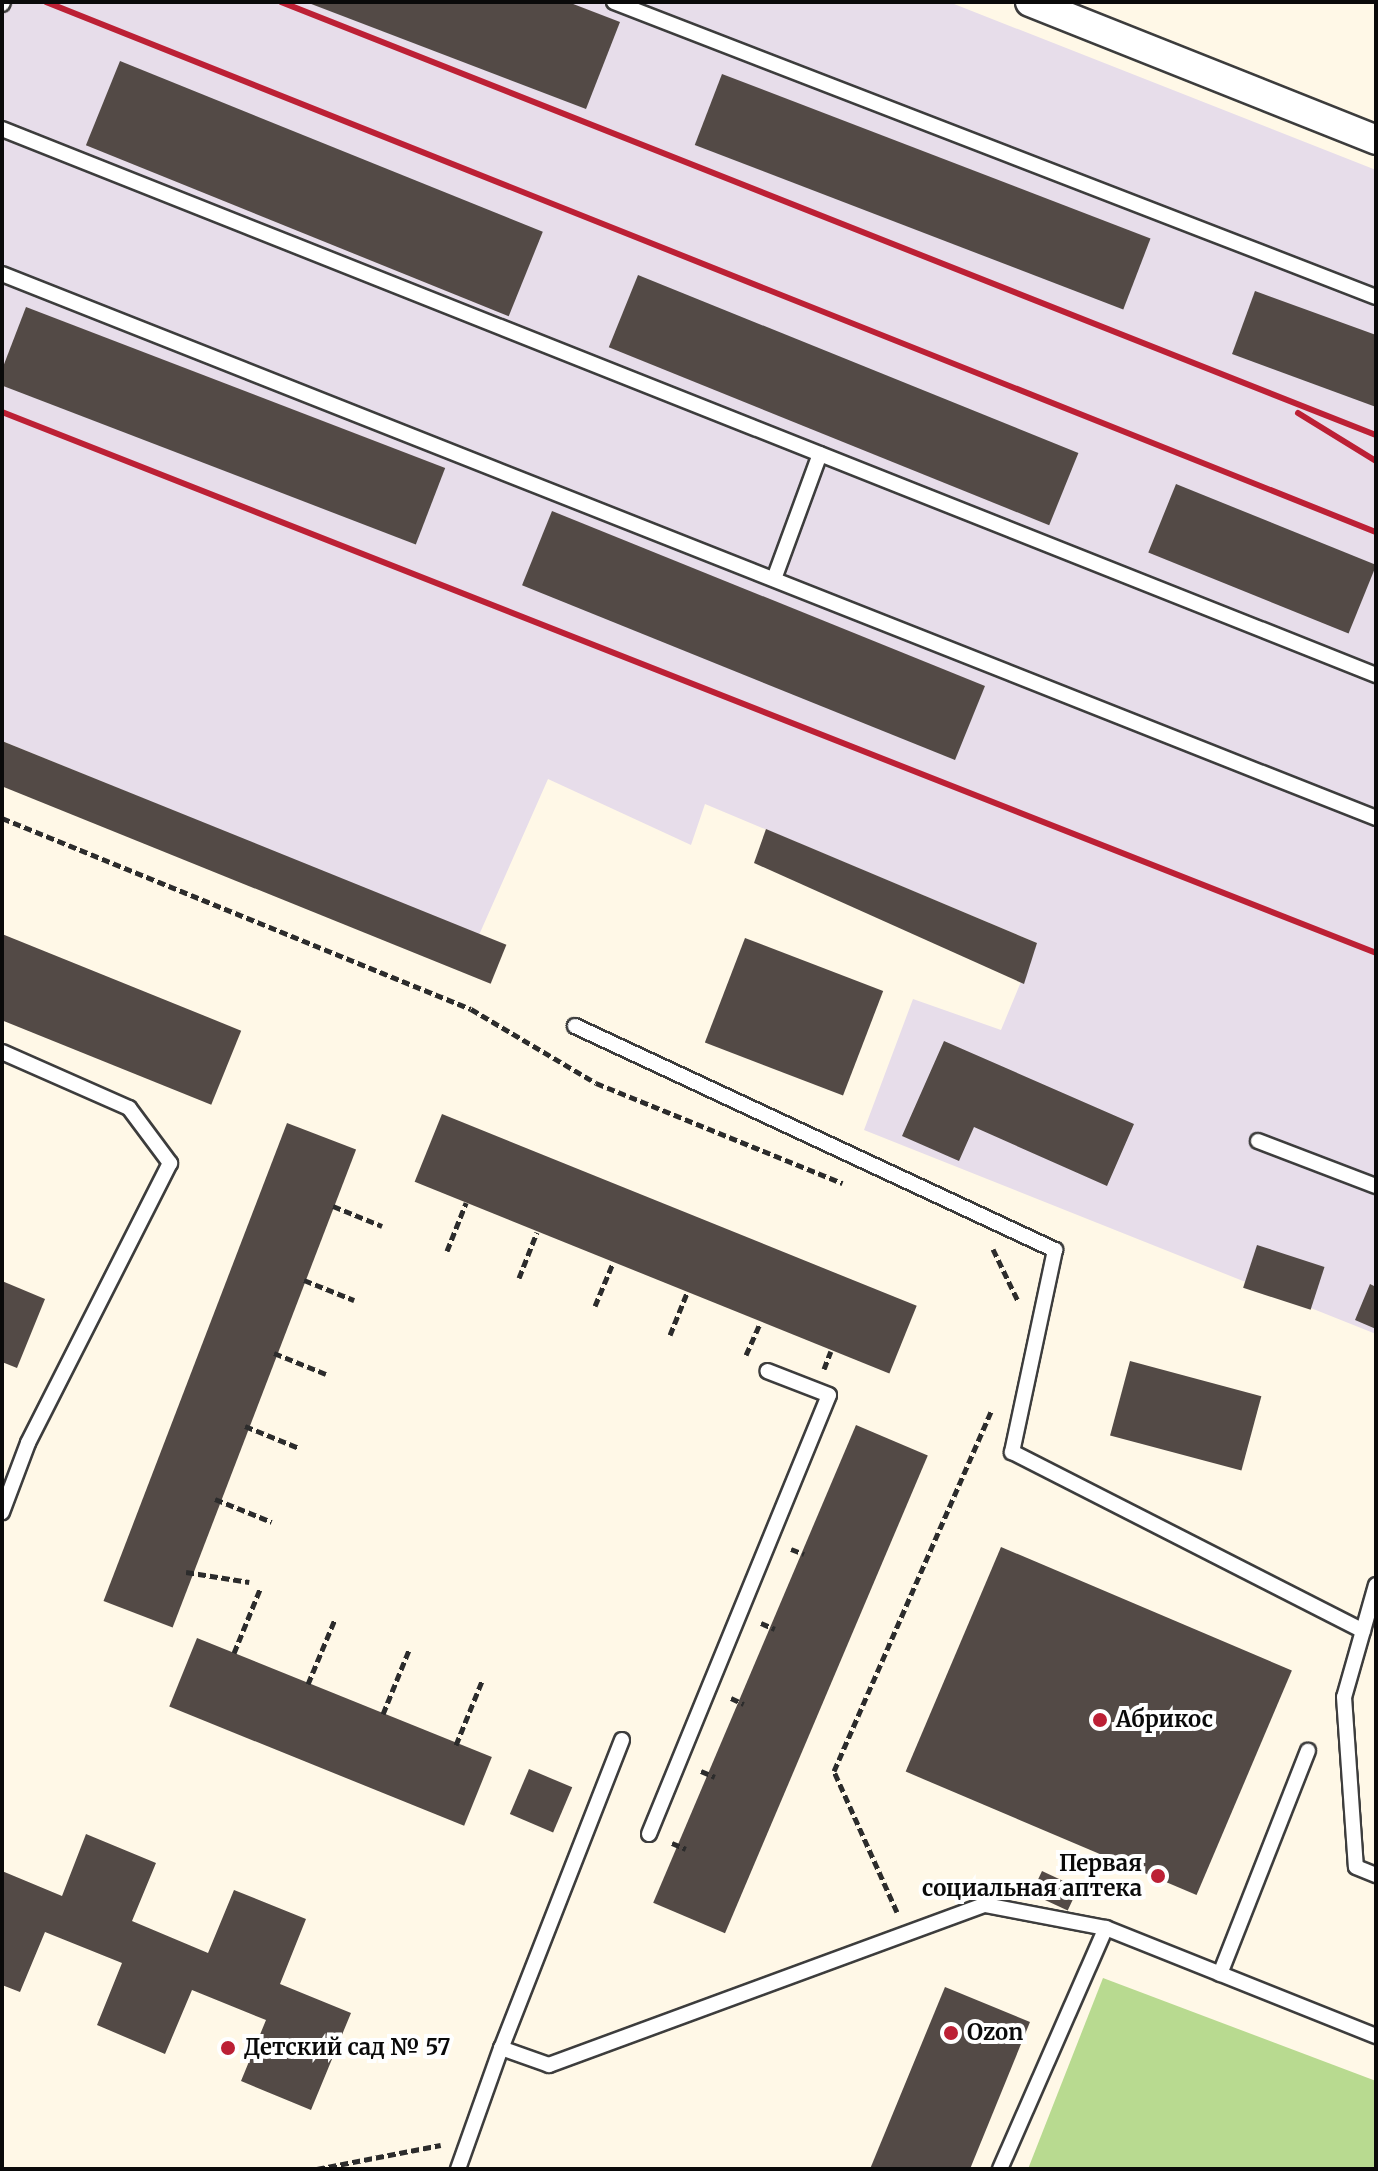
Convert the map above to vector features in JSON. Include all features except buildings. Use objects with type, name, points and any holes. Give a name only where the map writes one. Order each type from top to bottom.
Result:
[{"type":"street","points":[[1030,2],[1376,140]]},
{"type":"lane","points":[[614,2],[1376,297]]},
{"type":"lane","points":[[2,129],[1376,675]]},
{"type":"lane","points":[[2,274],[1376,818]]},
{"type":"lane","points":[[774,579],[820,454]]},
{"type":"lane","points":[[575,1026],[1055,1250],[1012,1452],[1363,1631]]},
{"type":"lane","points":[[2,1052],[129,1108],[170,1163],[28,1443],[2,1512]]},
{"type":"lane","points":[[1258,1141],[1376,1186]]},
{"type":"lane","points":[[649,1834],[829,1395],[767,1371]]},
{"type":"lane","points":[[1376,1585],[1344,1697],[1356,1867],[1376,1875]]},
{"type":"lane","points":[[458,2169],[501,2048],[622,1740]]},
{"type":"lane","points":[[1220,1974],[1308,1751]]},
{"type":"lane","points":[[501,2048],[549,2065],[985,1905],[1106,1928],[1376,2036]]},
{"type":"lane","points":[[1000,2169],[1106,1928]]},
{"type":"path","points":[[2,818],[471,1009],[596,1083],[859,1189]]},
{"type":"path","points":[[447,1251],[466,1203]]},
{"type":"path","points":[[333,1206],[382,1226]]},
{"type":"path","points":[[519,1278],[537,1232]]},
{"type":"path","points":[[990,1243],[1023,1311]]},
{"type":"path","points":[[595,1306],[613,1263]]},
{"type":"path","points":[[304,1280],[354,1300]]},
{"type":"path","points":[[670,1335],[687,1293]]},
{"type":"path","points":[[743,1363],[760,1323]]},
{"type":"path","points":[[274,1353],[326,1374]]},
{"type":"path","points":[[907,1935],[834,1771],[998,1396]]},
{"type":"path","points":[[245,1426],[299,1448]]},
{"type":"path","points":[[215,1499],[272,1522]]},
{"type":"path","points":[[186,1572],[249,1582]]},
{"type":"path","points":[[234,1653],[261,1587]]},
{"type":"path","points":[[308,1684],[335,1619]]},
{"type":"path","points":[[383,1714],[409,1650]]},
{"type":"path","points":[[456,1745],[482,1681]]},
{"type":"path","points":[[317,2169],[469,2139]]},
{"type":"shaded area","points":[[2,2],[949,2],[1376,170],[1376,1334],[864,1130],[913,999],[1001,1030],[1037,943],[705,804],[691,845],[548,779],[479,935],[2,741]]},
{"type":"green space","points":[[1103,1978],[1376,2081],[1376,2169],[1028,2169]]},
{"type":"railway","points":[[46,2],[1376,532]]},
{"type":"railway","points":[[281,2],[1376,435]]},
{"type":"railway","points":[[2,412],[1376,953]]},
{"type":"railway","points":[[1298,413],[1376,461]]},
{"type":"place","name":"Абрикос","points":[[1100,1720]]},
{"type":"place","name":"Первая социальная аптека","points":[[1158,1876]]},
{"type":"place","name":"Ozon","points":[[951,2033]]},
{"type":"place","name":"Детский сад № 57","points":[[228,2048]]}]
